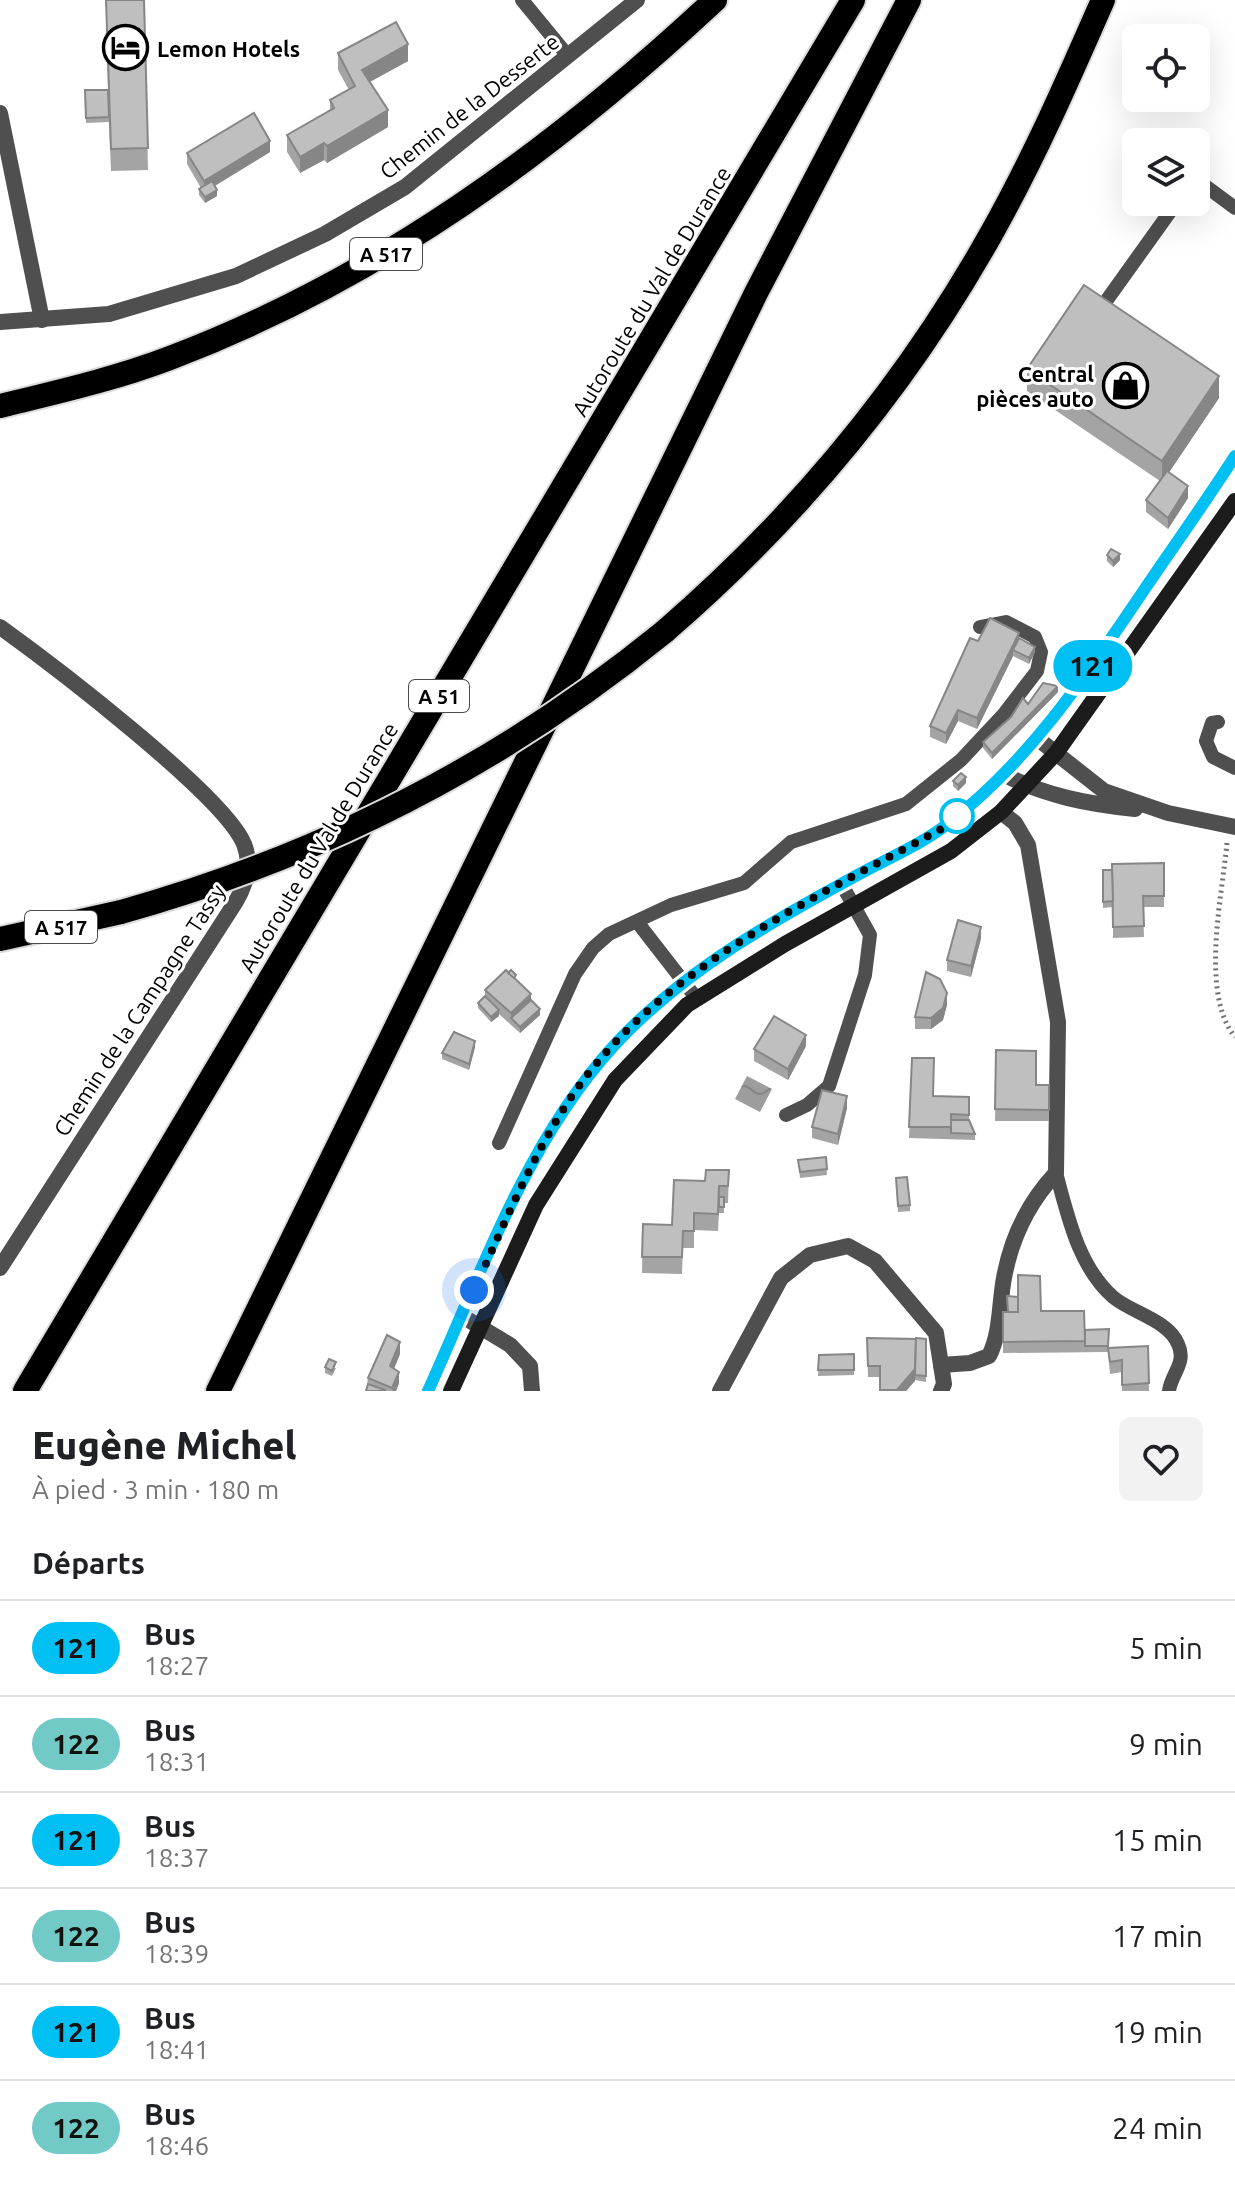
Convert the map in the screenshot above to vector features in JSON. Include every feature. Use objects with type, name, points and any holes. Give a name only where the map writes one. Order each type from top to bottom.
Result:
[{"type":"highway","name":"A 517","points":[[0,406],[167,359],[261,321],[332,286],[424,233],[531,158],[609,96],[715,0]]},
{"type":"highway","name":"Autoroute du Val de Durance","points":[[25,1391],[853,0]]},
{"type":"highway","points":[[218,1391],[756,293],[909,0]]},
{"type":"highway","name":"A 517","points":[[0,939],[121,912],[241,876],[394,810],[535,729],[598,685],[717,587],[828,470],[930,334],[1014,189],[1103,0]]},
{"type":"street","name":"Chemin de la Desserte","points":[[0,322],[109,314],[170,298],[236,276],[325,234],[405,187],[637,0]]},
{"type":"street","points":[[0,113],[42,320]]},
{"type":"street","points":[[428,1391],[534,1161],[568,1102],[626,1033],[682,981],[753,932],[945,827],[1003,774],[1038,739],[1094,664],[1235,456]]},
{"type":"street","points":[[451,1391],[536,1205],[615,1080],[697,999],[951,851],[1001,812],[1056,753],[1235,501]]},
{"type":"street","name":"Chemin de la Campagne Tassy","points":[[0,627],[40,656],[205,796],[238,833],[246,848],[248,867],[235,903],[0,1268]]},
{"type":"street","points":[[1038,739],[1104,791],[1168,813]]},
{"type":"street","points":[[1003,774],[1027,786],[1083,803],[1168,813],[1232,827]]},
{"type":"street","points":[[941,1365],[970,1363],[989,1356],[996,1342],[1004,1275],[1018,1228],[1041,1189],[1056,1173],[1058,1022],[1028,845],[1015,823],[1001,812]]},
{"type":"street","points":[[720,1391],[781,1278],[810,1255],[848,1246],[875,1261],[936,1333],[944,1384],[941,1391]]},
{"type":"street","points":[[462,1316],[510,1345],[530,1366],[532,1391]]},
{"type":"lane","points":[[522,0],[568,56]]},
{"type":"lane","points":[[1210,189],[1235,208]]},
{"type":"lane","points":[[1104,304],[1167,216]]},
{"type":"lane","points":[[499,1143],[575,974],[593,948],[609,934],[671,905],[744,883],[791,842],[906,804],[961,760],[1029,682],[1037,671],[1041,652],[1035,637],[1006,622],[980,627]]},
{"type":"lane","points":[[1218,722],[1212,723],[1206,741],[1213,757],[1235,768]]},
{"type":"lane","points":[[786,1115],[807,1105],[829,1086],[861,989],[870,935],[841,883]]},
{"type":"lane","points":[[638,923],[697,999]]},
{"type":"lane","points":[[1056,1173],[1077,1245],[1098,1277],[1113,1296],[1168,1330],[1179,1345],[1181,1365],[1169,1391]]},
{"type":"path","points":[[1232,827],[1215,973],[1223,1023],[1235,1037]]},
{"type":"water","points":[[747,1076],[772,1089],[760,1112],[735,1099]]},
{"type":"building","name":"Lemon Hotels","points":[[106,0],[144,0],[148,148],[111,149]]},
{"type":"building","points":[[396,22],[408,44],[362,70],[388,110],[327,146],[324,143],[300,157],[287,135],[334,108],[330,100],[355,86],[338,53]]},
{"type":"building","points":[[85,90],[108,90],[109,117],[86,118]]},
{"type":"building","points":[[254,113],[270,141],[204,181],[187,153]]},
{"type":"building","points":[[212,181],[217,190],[205,197],[199,189]]},
{"type":"building","points":[[1084,285],[1219,376],[1162,461],[1027,369]]},
{"type":"building","points":[[1167,471],[1188,486],[1168,518],[1146,500]]},
{"type":"building","points":[[1111,549],[1120,554],[1113,561],[1107,555]]},
{"type":"building","points":[[990,618],[1019,633],[977,718],[958,710],[946,733],[930,726],[970,638],[978,641]]},
{"type":"building","points":[[1019,638],[1035,647],[1029,658],[1013,650]]},
{"type":"building","points":[[1043,683],[1058,686],[992,753],[983,742],[1011,717],[1023,698],[1028,704]]},
{"type":"building","points":[[961,773],[966,777],[958,785],[953,781]]},
{"type":"building","points":[[1164,863],[1164,896],[1143,896],[1144,926],[1113,927],[1112,864]]},
{"type":"building","points":[[1103,870],[1112,870],[1113,901],[1103,902]]},
{"type":"building","points":[[958,920],[981,927],[971,966],[947,960]]},
{"type":"building","points":[[506,970],[531,994],[511,1013],[485,990]]},
{"type":"building","points":[[926,972],[940,979],[947,993],[943,1008],[931,1018],[915,1017]]},
{"type":"building","points":[[485,996],[499,1010],[491,1017],[478,1003]]},
{"type":"building","points":[[531,1000],[540,1009],[520,1027],[511,1018]]},
{"type":"building","points":[[774,1016],[806,1035],[788,1069],[754,1049]]},
{"type":"building","points":[[454,1032],[475,1041],[469,1064],[442,1053]]},
{"type":"building","points":[[996,1050],[1036,1051],[1036,1085],[1049,1085],[1049,1110],[995,1109]]},
{"type":"building","points":[[912,1058],[934,1058],[933,1096],[969,1097],[969,1115],[951,1114],[951,1127],[909,1127]]},
{"type":"building","points":[[822,1090],[847,1096],[838,1134],[812,1127]]},
{"type":"building","points":[[951,1120],[969,1120],[975,1134],[951,1133]]},
{"type":"building","points":[[826,1157],[827,1169],[800,1172],[798,1160]]},
{"type":"building","points":[[706,1170],[729,1170],[728,1186],[719,1186],[718,1214],[694,1213],[694,1231],[683,1231],[682,1257],[642,1257],[643,1224],[672,1225],[674,1180],[705,1181]]},
{"type":"building","points":[[907,1177],[910,1205],[898,1206],[896,1178]]},
{"type":"building","points":[[719,1197],[724,1197],[724,1207],[719,1207]]},
{"type":"building","points":[[1018,1275],[1040,1276],[1041,1311],[1084,1311],[1085,1341],[1003,1342],[1003,1312],[1018,1312]]},
{"type":"building","points":[[1007,1296],[1018,1297],[1018,1312],[1008,1312]]},
{"type":"building","points":[[1109,1329],[1108,1346],[1085,1346],[1085,1330]]},
{"type":"building","points":[[387,1335],[400,1342],[390,1366],[399,1372],[392,1388],[368,1378]]},
{"type":"building","points":[[867,1338],[916,1339],[915,1369],[897,1390],[880,1390],[880,1366],[868,1366]]},
{"type":"building","points":[[916,1338],[926,1339],[926,1376],[915,1375]]},
{"type":"building","points":[[1148,1346],[1149,1383],[1122,1385],[1122,1360],[1110,1362],[1108,1348]]},
{"type":"building","points":[[854,1354],[854,1370],[818,1370],[819,1355]]},
{"type":"building","points":[[329,1359],[336,1362],[332,1371],[325,1367]]},
{"type":"building","points":[[368,1384],[385,1390],[385,1391],[366,1391]]},
{"type":"bus line","name":"121","points":[[428,1391],[534,1161],[568,1102],[626,1033],[682,981],[753,932],[945,827],[1003,774],[1038,739],[1094,664],[1235,456]]},
{"type":"place","name":"Lemon Hotels","points":[[126,48]]},
{"type":"place","name":"Central pièces auto","points":[[1125,386]]},
{"type":"route","points":[[474,1290],[534,1161],[568,1102],[626,1033],[682,981],[753,932],[945,827],[964,809],[957,816]]}]
